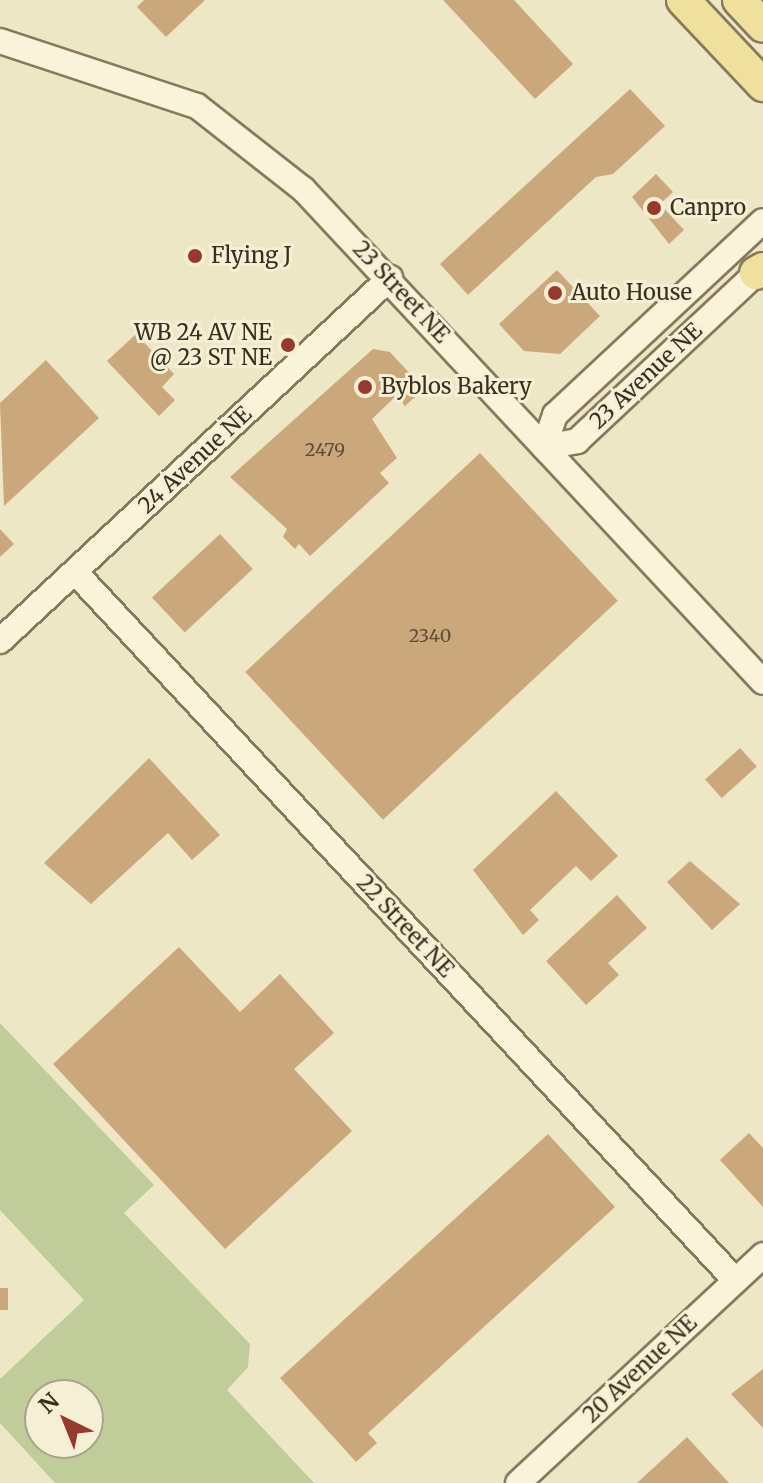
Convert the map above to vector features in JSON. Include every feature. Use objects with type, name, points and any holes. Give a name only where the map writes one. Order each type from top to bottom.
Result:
[{"type":"main road","points":[[683,0],[753,74],[763,102]]},
{"type":"main road","points":[[739,0],[763,26]]},
{"type":"street","name":"23 Street NE","points":[[0,41],[197,106],[303,189],[390,278],[763,682]]},
{"type":"street","name":"23 Avenue NE","points":[[761,270],[577,441],[544,447],[555,415],[763,221]]},
{"type":"street","name":"24 Avenue NE","points":[[0,641],[390,278]]},
{"type":"street","name":"22 Street NE","points":[[75,572],[735,1280]]},
{"type":"street","name":"20 Avenue NE","points":[[518,1483],[763,1255]]},
{"type":"green space","points":[[0,1023],[154,1185],[124,1213],[250,1344],[248,1367],[227,1390],[314,1483],[55,1483],[33,1459],[104,1459],[104,1379],[24,1379],[24,1449],[0,1423],[0,1379],[84,1300],[0,1210]]},
{"type":"building","points":[[144,0],[205,0],[166,37],[137,7]]},
{"type":"building","points":[[443,0],[514,0],[573,64],[535,99]]},
{"type":"building","points":[[630,89],[665,126],[613,174],[596,177],[468,295],[440,264]]},
{"type":"building","name":"Canpro","points":[[656,174],[673,192],[660,204],[684,230],[669,244],[632,197]]},
{"type":"building","name":"Auto House","points":[[557,270],[600,316],[560,354],[524,351],[499,324]]},
{"type":"building","points":[[136,334],[174,374],[162,387],[175,400],[159,416],[107,361]]},
{"type":"building","points":[[373,349],[390,352],[424,389],[405,406],[396,396],[372,419],[397,458],[380,473],[389,483],[310,556],[299,544],[295,549],[283,537],[287,529],[230,477]]},
{"type":"building","points":[[46,360],[99,418],[4,506],[0,403]]},
{"type":"building","points":[[480,453],[618,601],[383,820],[245,672]]},
{"type":"building","points":[[0,529],[14,544],[0,557]]},
{"type":"building","points":[[220,534],[253,569],[185,633],[152,597]]},
{"type":"building","points":[[740,748],[757,767],[722,798],[705,779]]},
{"type":"building","points":[[149,758],[220,835],[192,860],[168,833],[91,904],[44,863]]},
{"type":"building","points":[[556,791],[618,856],[591,881],[576,866],[530,910],[539,920],[523,935],[473,870]]},
{"type":"building","points":[[690,861],[740,904],[712,930],[667,882]]},
{"type":"building","points":[[617,895],[647,928],[608,963],[619,975],[586,1005],[546,961]]},
{"type":"building","points":[[179,947],[240,1012],[280,974],[334,1033],[294,1069],[352,1131],[225,1249],[53,1064]]},
{"type":"building","points":[[749,1133],[763,1148],[763,1207],[720,1160]]},
{"type":"building","points":[[548,1134],[615,1207],[368,1433],[377,1443],[356,1462],[280,1378]]},
{"type":"building","points":[[0,1288],[8,1288],[8,1310],[0,1310]]},
{"type":"building","points":[[763,1369],[763,1428],[731,1394]]},
{"type":"building","points":[[687,1437],[729,1483],[637,1483]]},
{"type":"place","name":"Canpro","points":[[654,208]]},
{"type":"place","name":"Flying J","points":[[195,256]]},
{"type":"place","name":"Auto House","points":[[555,293]]},
{"type":"place","name":"WB 24 AV NE @ 23 ST NE","points":[[288,345]]},
{"type":"place","name":"Byblos Bakery","points":[[365,387]]}]
